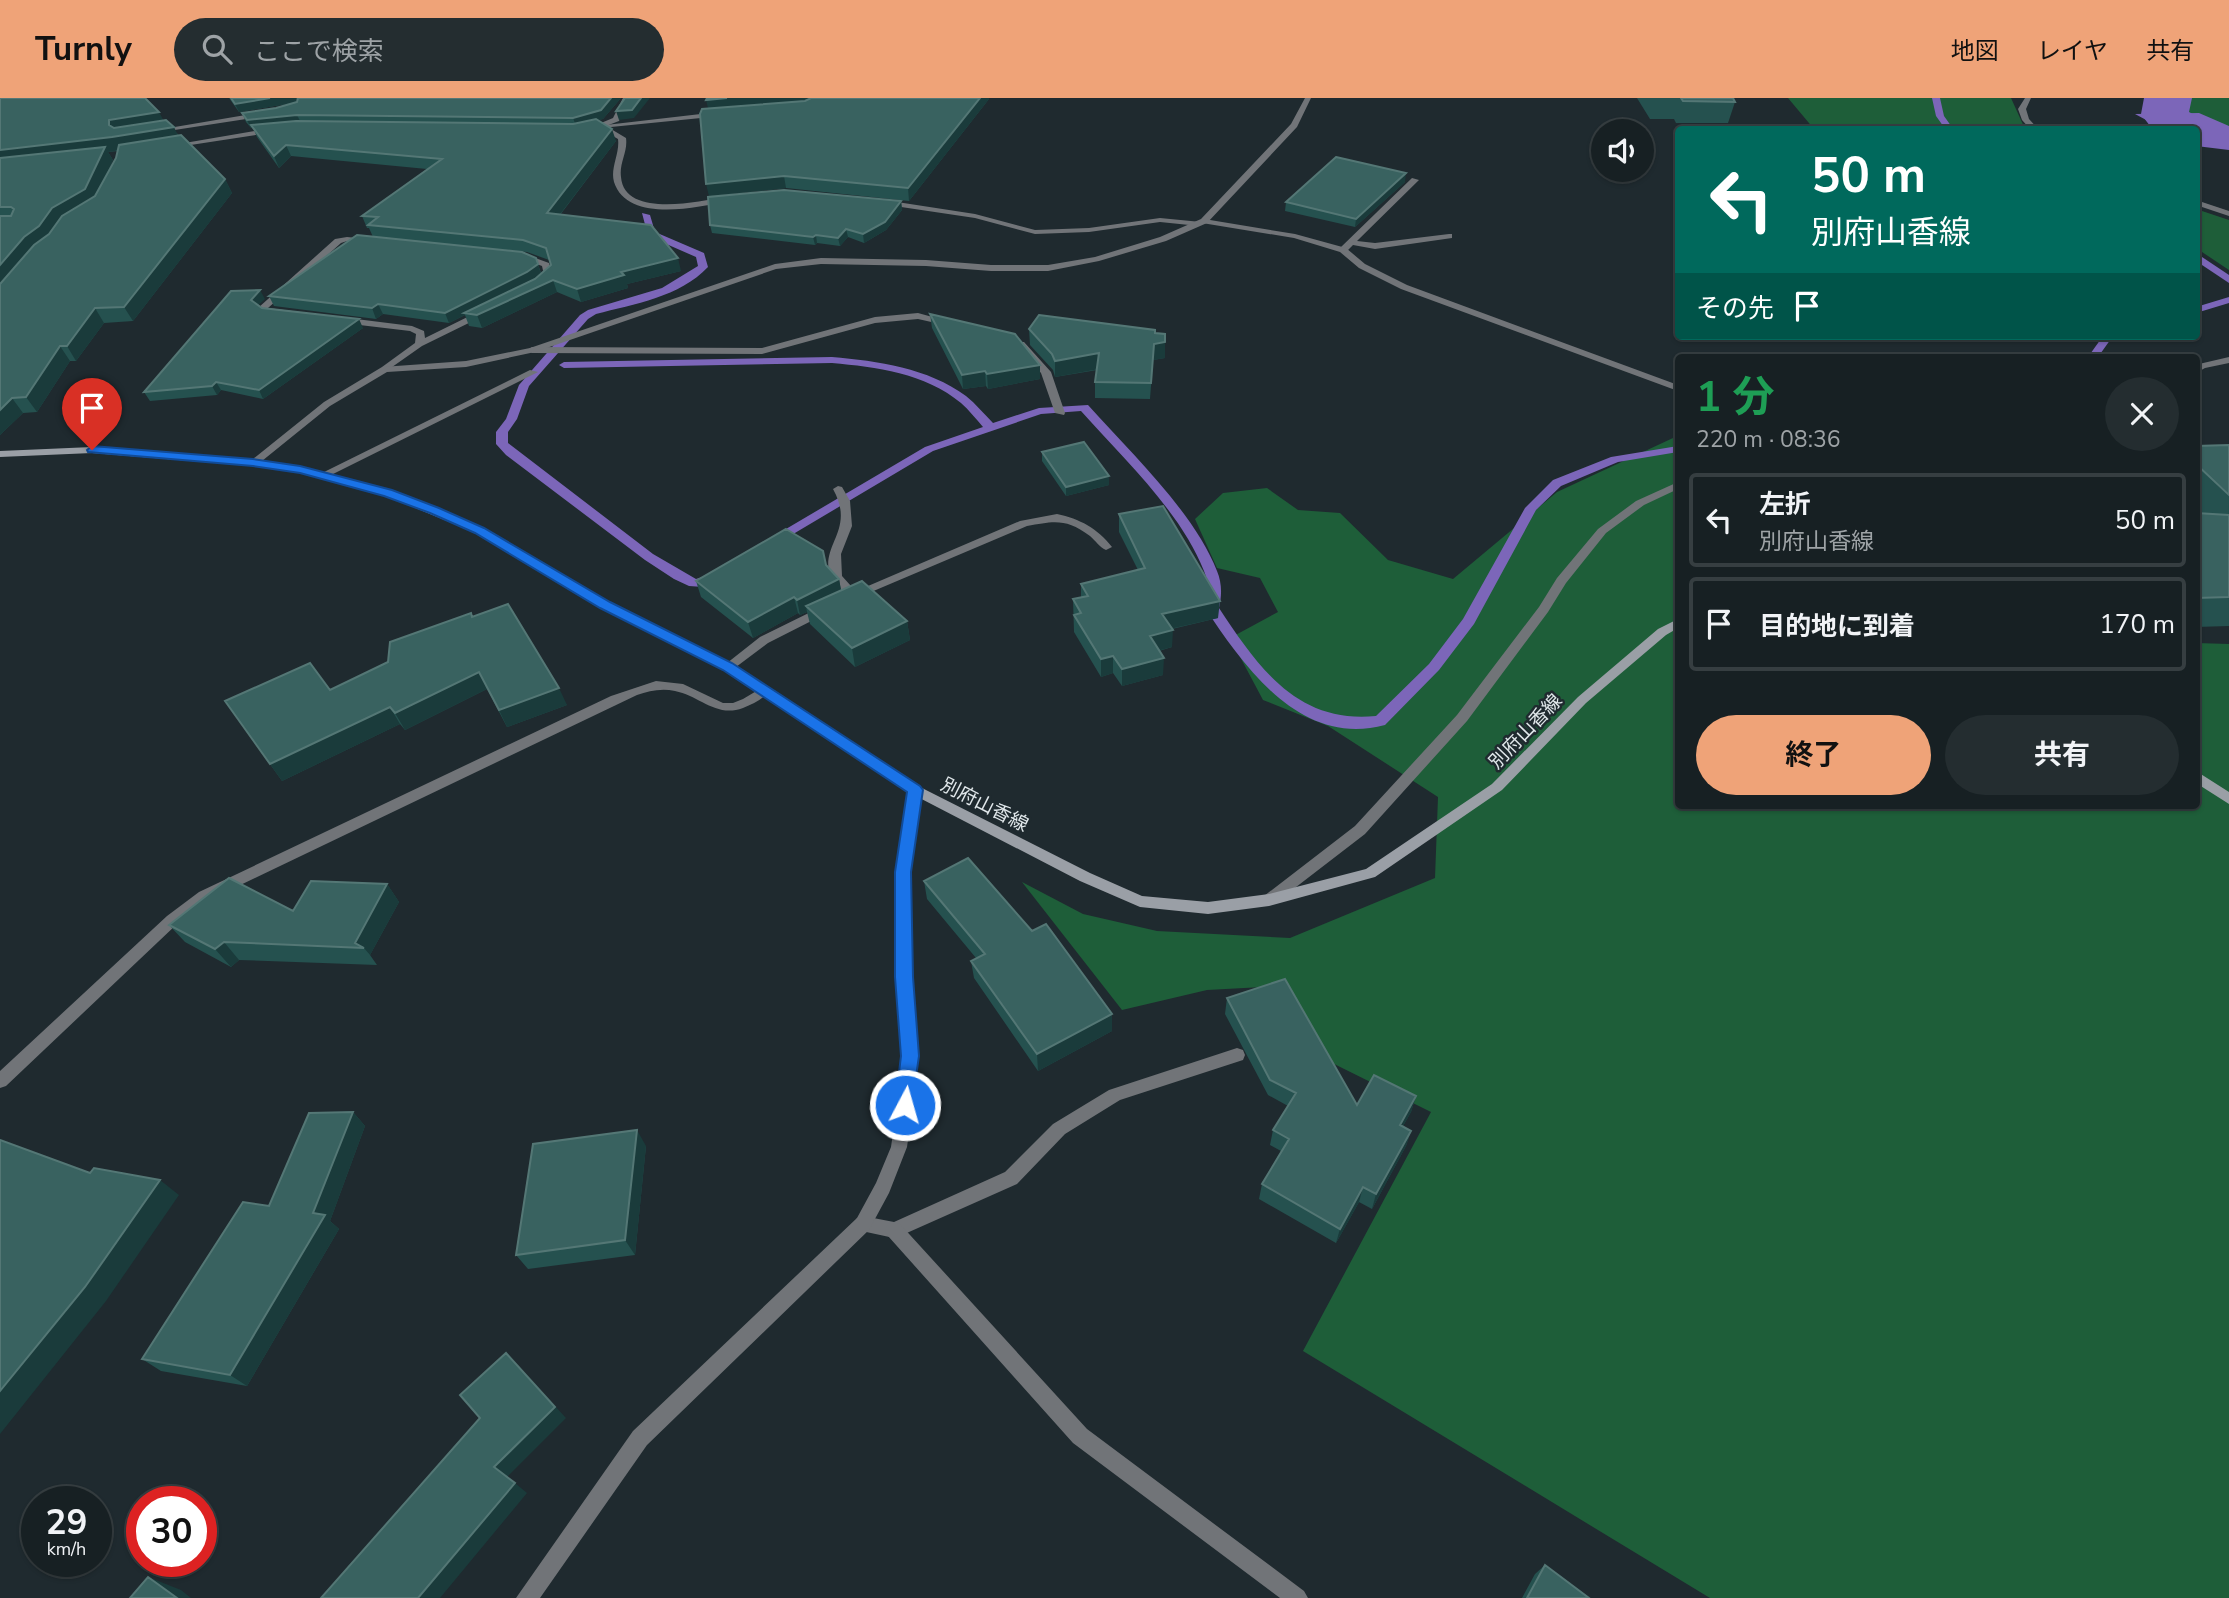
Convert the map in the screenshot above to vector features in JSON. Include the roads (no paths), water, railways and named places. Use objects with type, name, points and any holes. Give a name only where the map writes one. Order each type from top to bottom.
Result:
[{"type":"main road","name":"別府山香線","points":[[0,454],[92,450],[253,463],[323,475],[388,493],[480,531],[605,605],[727,667],[915,790],[1085,877],[1140,901],[1208,908],[1269,900],[1370,873],[1497,787],[1582,700],[1662,632],[1675,626]]},
{"type":"main road","points":[[2200,779],[2229,799]]},
{"type":"street","points":[[601,126],[616,119],[626,98]]},
{"type":"street","points":[[385,369],[466,364],[531,350],[744,276],[794,263],[926,262],[991,268],[1048,268],[1096,259],[1202,223],[1294,125],[1308,98]]},
{"type":"street","points":[[2028,98],[2022,109],[2026,120],[2032,126]]},
{"type":"street","points":[[588,128],[729,113]]},
{"type":"street","points":[[148,132],[266,114]]},
{"type":"street","points":[[601,126],[622,138],[623,150],[616,177],[618,186],[632,201],[682,206],[730,197]]},
{"type":"street","points":[[160,148],[276,130]]},
{"type":"street","points":[[1343,250],[1415,180]]},
{"type":"street","points":[[870,201],[933,208],[1035,232],[1089,230],[1160,220],[1295,236],[1343,250],[1362,266],[1404,287],[1675,387]]},
{"type":"street","points":[[2200,203],[2229,214]]},
{"type":"street","points":[[1351,242],[1375,246],[1449,236]]},
{"type":"street","points":[[253,463],[327,404],[385,369],[419,344],[535,286],[549,276],[546,265],[527,258],[347,239],[338,241],[262,308],[267,311],[412,329],[421,333],[419,344]]},
{"type":"street","points":[[531,350],[762,351],[875,320],[918,316],[959,325]]},
{"type":"street","points":[[1013,338],[1046,372],[1060,413]]},
{"type":"street","points":[[2200,369],[2229,360]]},
{"type":"street","points":[[323,475],[533,372]]},
{"type":"street","points":[[1269,900],[1360,830],[1462,718],[1544,609],[1561,581],[1602,531],[1640,503],[1675,486]]},
{"type":"street","points":[[838,488],[845,501],[847,527],[835,554],[836,577],[853,594]]},
{"type":"street","points":[[727,667],[764,640],[853,594],[1024,523],[1057,517],[1074,521],[1096,535],[1106,547]]},
{"type":"street","points":[[0,1080],[172,920],[204,895],[615,699],[659,684],[680,687],[725,708],[746,705],[765,690]]},
{"type":"street","points":[[527,1598],[640,1438],[863,1224],[883,1187],[898,1147],[910,1056],[904,977],[903,872],[915,790]]},
{"type":"street","points":[[863,1224],[894,1230],[1011,1178],[1059,1129],[1115,1095],[1237,1055]]},
{"type":"street","points":[[894,1230],[1080,1436],[1297,1598]]},
{"type":"waterway","points":[[1936,98],[1940,116],[1947,126]]},
{"type":"waterway","points":[[2168,98],[2165,114],[2178,126]]},
{"type":"waterway","points":[[645,215],[651,234],[701,255],[703,267],[666,290],[592,312],[584,317],[524,385],[514,414],[502,432],[502,444],[510,453],[649,557],[679,576],[694,583],[703,583],[715,577]]},
{"type":"waterway","points":[[2200,259],[2229,280]]},
{"type":"waterway","points":[[2200,309],[2229,300]]},
{"type":"waterway","points":[[2095,354],[2105,340]]},
{"type":"waterway","points":[[564,365],[832,360],[866,363],[917,375],[949,389],[967,402],[990,427]]},
{"type":"waterway","points":[[773,542],[929,449],[1039,411],[1084,407],[1140,469],[1200,549],[1211,573],[1215,592],[1212,608],[1251,663],[1282,695],[1300,707],[1320,716],[1347,723],[1361,723],[1380,721],[1434,667],[1469,621],[1531,508],[1557,483],[1615,459],[1675,449]]}]
